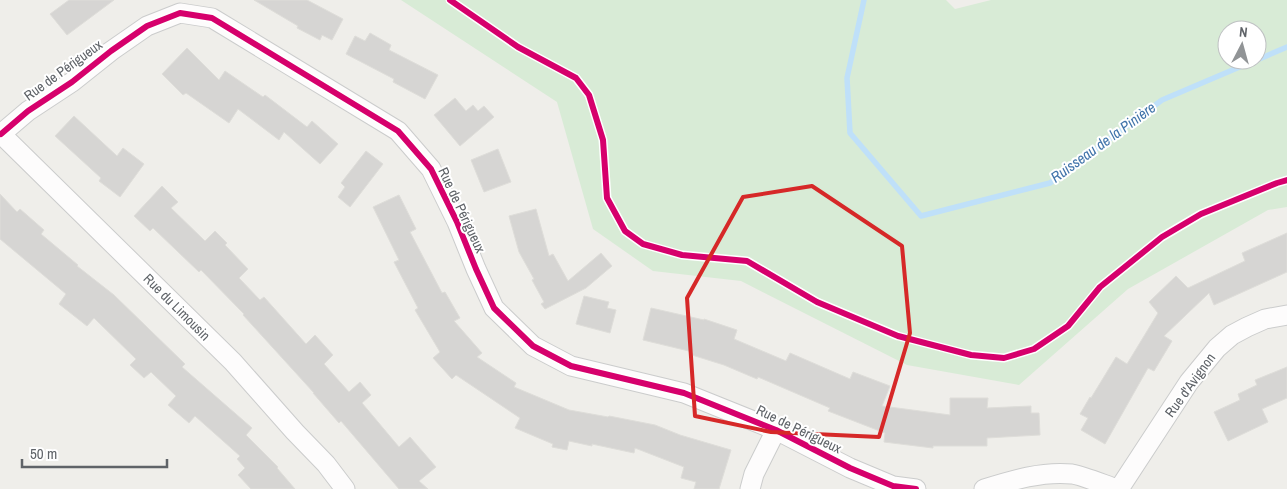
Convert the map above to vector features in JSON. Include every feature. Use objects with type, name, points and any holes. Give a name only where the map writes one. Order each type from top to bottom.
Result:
[{"type":"street","name":"Rue de Périgueux","points":[[1,134],[28,111],[72,82],[111,51],[147,26],[180,13],[212,18],[398,131],[431,169],[458,222],[476,269],[494,308],[533,346],[571,366],[684,393],[776,430],[858,471],[893,486],[916,489]]},
{"type":"street","name":"Rue du Limousin","points":[[1,134],[233,362],[326,464],[345,489]]},
{"type":"street","name":"Rue d'Avignon","points":[[1118,489],[1189,382],[1217,348],[1232,335],[1247,327],[1265,319],[1287,314]]},
{"type":"street","points":[[750,489],[754,474],[776,430]]},
{"type":"street","points":[[984,489],[1019,478],[1044,474],[1074,474],[1118,489]]},
{"type":"highlighted area","points":[[812,186],[902,246],[910,333],[879,437],[771,432],[695,416],[687,298],[743,197]]},
{"type":"green space","points":[[401,0],[946,0],[955,9],[991,0],[1287,0],[1287,207],[1268,210],[1128,289],[1019,385],[907,365],[741,281],[653,271],[593,229],[557,102]]},
{"type":"building","points":[[69,0],[114,0],[67,35],[50,14]]},
{"type":"building","points":[[254,0],[307,0],[343,19],[332,40],[322,35],[320,40],[297,28],[298,26]]},
{"type":"building","points":[[370,33],[391,45],[389,50],[438,75],[425,99],[393,82],[394,79],[346,54],[355,36],[365,41]]},
{"type":"building","points":[[187,48],[219,80],[225,71],[263,97],[265,95],[307,127],[312,121],[338,144],[320,164],[284,132],[279,140],[238,109],[229,123],[186,93],[183,95],[162,74]]},
{"type":"building","points":[[455,98],[466,111],[473,105],[478,111],[484,106],[494,117],[460,146],[434,115]]},
{"type":"building","points":[[74,116],[117,156],[123,148],[144,164],[120,197],[99,181],[101,178],[55,136]]},
{"type":"building","points":[[498,149],[511,182],[484,192],[471,160]]},
{"type":"building","points":[[366,151],[383,164],[350,207],[338,197],[345,187],[341,183]]},
{"type":"building","points":[[162,186],[178,202],[171,208],[205,241],[215,231],[227,243],[225,245],[248,269],[239,278],[260,300],[264,297],[306,344],[315,335],[333,355],[324,364],[349,392],[360,382],[371,395],[362,403],[399,447],[410,437],[436,467],[419,481],[428,489],[399,489],[341,421],[339,423],[244,314],[201,270],[199,272],[153,228],[150,231],[134,216]]},
{"type":"building","points":[[0,194],[17,212],[20,209],[44,230],[41,234],[77,266],[114,295],[185,364],[182,367],[252,428],[246,435],[278,467],[295,489],[251,489],[238,475],[245,468],[237,459],[240,456],[195,416],[189,423],[168,405],[176,396],[151,372],[144,378],[130,365],[136,359],[94,318],[87,326],[59,304],[66,294],[0,239]]},
{"type":"building","points":[[399,195],[416,229],[410,232],[442,293],[445,292],[460,318],[454,321],[482,353],[477,357],[516,383],[514,387],[569,410],[655,425],[680,435],[731,450],[719,489],[694,489],[696,482],[681,478],[684,467],[635,448],[634,453],[569,441],[567,450],[552,447],[553,444],[515,428],[520,418],[456,375],[452,379],[433,358],[440,352],[415,310],[418,308],[394,262],[399,260],[373,207]]},
{"type":"building","points":[[536,209],[549,256],[553,254],[568,281],[601,253],[612,266],[586,288],[545,309],[541,304],[544,302],[532,280],[534,279],[519,252],[509,216]]},
{"type":"building","points":[[1287,233],[1287,272],[1214,305],[1209,293],[1164,336],[1172,341],[1154,371],[1148,368],[1105,444],[1081,430],[1088,418],[1080,414],[1090,397],[1116,357],[1127,364],[1158,313],[1149,302],[1176,276],[1188,288],[1245,261],[1242,253]]},
{"type":"building","points":[[584,296],[609,302],[607,308],[616,310],[610,333],[576,324]]},
{"type":"building","points":[[651,308],[704,319],[737,330],[734,339],[786,361],[790,353],[850,379],[853,372],[890,386],[882,406],[950,415],[950,398],[988,398],[987,408],[1031,406],[1031,413],[1039,413],[1040,435],[987,438],[987,446],[933,446],[933,448],[884,442],[885,433],[828,411],[830,408],[758,377],[757,379],[724,365],[692,355],[693,352],[643,340]]},
{"type":"building","points":[[1287,367],[1287,398],[1262,409],[1268,422],[1228,441],[1214,412],[1240,400],[1238,394],[1257,385],[1255,380]]},
{"type":"waterway","name":"Ruisseau de la Pinière","points":[[864,0],[847,78],[850,133],[921,216],[1050,183],[1162,100],[1232,70]]},
{"type":"waterway","name":"Ruisseau de la Pinière","points":[[1267,56],[1287,47]]},
{"type":"cycle path","points":[[450,0],[518,47],[576,78],[589,95],[603,140],[607,198],[625,231],[643,244],[682,255],[747,261],[817,302],[898,336],[971,355],[1004,358],[1034,349],[1068,326],[1100,287],[1162,237],[1201,214],[1287,180]]},
{"type":"cycle path","points":[[1,134],[28,111],[72,82],[111,51],[147,26],[180,13],[212,18],[398,131],[431,169],[457,222],[494,308],[533,346],[571,366],[684,393],[776,430],[850,468],[893,486],[916,489]]}]
